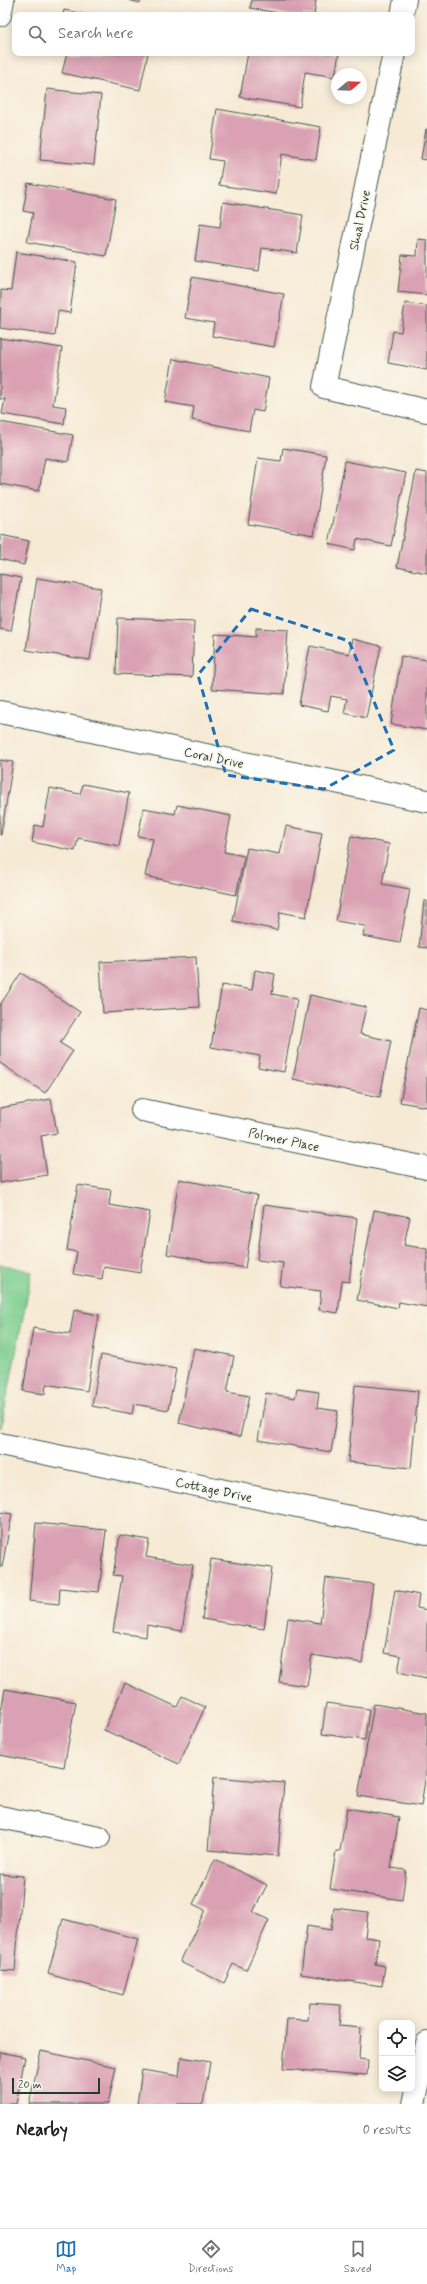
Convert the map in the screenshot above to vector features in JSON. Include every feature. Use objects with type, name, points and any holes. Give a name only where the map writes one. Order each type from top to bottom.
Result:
[{"type":"street","points":[[0,15],[3,0]]},
{"type":"street","points":[[403,12],[405,0]]},
{"type":"street","name":"Shoal Drive","points":[[393,56],[324,387],[427,411]]},
{"type":"street","name":"Coral Drive","points":[[0,712],[427,801]]},
{"type":"street","name":"Polmer Place","points":[[142,1110],[427,1168]]},
{"type":"street","name":"Cottage Drive","points":[[0,1444],[427,1533]]},
{"type":"street","points":[[0,1817],[99,1837]]},
{"type":"street","points":[[414,2104],[427,2043]]},
{"type":"highlighted area","points":[[251,609],[349,641],[394,750],[324,789],[226,775],[198,675]]},
{"type":"green space","points":[[0,1264],[32,1272],[1,1428],[0,1428]]},
{"type":"building","points":[[128,0],[140,0],[140,3]]},
{"type":"building","points":[[252,0],[316,0],[314,12],[273,12],[250,8]]},
{"type":"building","points":[[66,56],[147,56],[140,90],[62,73]]},
{"type":"building","points":[[247,56],[338,56],[336,68],[331,68],[331,76],[305,72],[300,107],[240,97]]},
{"type":"building","points":[[47,89],[101,95],[94,165],[40,160]]},
{"type":"building","points":[[217,109],[321,127],[316,160],[282,154],[276,194],[219,185],[223,161],[209,159]]},
{"type":"building","points":[[427,129],[427,160],[421,159]]},
{"type":"building","points":[[28,183],[116,199],[106,256],[27,242],[33,213],[23,211]]},
{"type":"building","points":[[223,202],[303,215],[297,253],[262,248],[259,271],[195,261],[200,224],[220,227]]},
{"type":"building","points":[[418,239],[427,240],[427,295],[398,292],[402,255],[417,256]]},
{"type":"building","points":[[16,252],[77,262],[70,313],[58,311],[55,336],[0,328],[1,290],[11,291]]},
{"type":"building","points":[[192,277],[284,294],[274,347],[212,336],[214,323],[185,318]]},
{"type":"building","points":[[405,303],[427,306],[427,370],[388,363],[393,331],[401,332]]},
{"type":"building","points":[[0,338],[62,348],[53,405],[66,407],[64,424],[2,414],[5,399],[0,399]]},
{"type":"building","points":[[173,359],[269,378],[263,412],[253,410],[249,431],[192,420],[194,407],[165,402]]},
{"type":"building","points":[[0,422],[73,435],[68,462],[45,458],[39,491],[0,484]]},
{"type":"building","points":[[283,448],[326,455],[314,535],[248,524],[258,458],[281,461]]},
{"type":"building","points":[[345,461],[406,473],[391,546],[357,539],[355,550],[329,544]]},
{"type":"building","points":[[416,471],[427,473],[427,573],[397,567]]},
{"type":"building","points":[[1,535],[29,541],[24,565],[0,559]]},
{"type":"building","points":[[0,574],[21,578],[11,631],[0,629]]},
{"type":"building","points":[[37,578],[101,588],[90,660],[26,650]]},
{"type":"building","points":[[118,618],[194,621],[192,677],[116,674]]},
{"type":"building","points":[[256,628],[288,630],[284,694],[212,689],[215,634],[256,637]]},
{"type":"building","points":[[352,639],[381,646],[366,718],[344,713],[347,699],[331,696],[328,711],[299,705],[310,646],[349,654]]},
{"type":"building","points":[[401,656],[427,660],[427,730],[391,724]]},
{"type":"building","points":[[0,760],[13,762],[1,835],[0,835]]},
{"type":"building","points":[[83,784],[129,793],[119,846],[78,838],[75,851],[32,842],[35,825],[43,827],[50,788],[80,794]]},
{"type":"building","points":[[177,805],[231,816],[224,852],[244,856],[236,895],[145,876],[153,839],[138,836],[144,808],[175,814]]},
{"type":"building","points":[[286,826],[322,833],[306,917],[280,912],[277,930],[233,921],[247,848],[280,854]]},
{"type":"building","points":[[351,836],[389,844],[382,884],[410,889],[400,943],[363,936],[365,926],[336,921]]},
{"type":"building","points":[[424,901],[427,901],[427,948],[419,947]]},
{"type":"building","points":[[196,957],[199,1007],[103,1013],[100,962]]},
{"type":"building","points":[[255,970],[275,974],[272,994],[297,999],[284,1072],[258,1067],[260,1056],[211,1047],[222,985],[252,990]]},
{"type":"building","points":[[21,973],[80,1012],[60,1043],[73,1051],[45,1093],[0,1063],[0,1005]]},
{"type":"building","points":[[310,995],[366,1007],[360,1034],[391,1041],[380,1097],[293,1079]]},
{"type":"building","points":[[419,1008],[427,1010],[427,1107],[400,1102]]},
{"type":"building","points":[[51,1099],[57,1133],[41,1136],[47,1175],[0,1183],[0,1108]]},
{"type":"building","points":[[179,1179],[257,1195],[245,1268],[167,1254]]},
{"type":"building","points":[[78,1185],[111,1190],[109,1205],[150,1212],[140,1273],[104,1267],[102,1279],[73,1274],[77,1252],[67,1250]]},
{"type":"building","points":[[264,1205],[357,1218],[349,1282],[342,1281],[338,1313],[319,1310],[321,1291],[280,1286],[283,1263],[257,1260]]},
{"type":"building","points":[[374,1210],[410,1217],[404,1245],[427,1249],[427,1307],[399,1302],[398,1308],[357,1300]]},
{"type":"building","points":[[74,1310],[99,1315],[87,1391],[46,1384],[45,1394],[23,1391],[33,1328],[70,1334]]},
{"type":"building","points":[[194,1348],[234,1356],[227,1392],[249,1396],[240,1437],[179,1423]]},
{"type":"building","points":[[101,1355],[176,1369],[168,1410],[134,1404],[132,1414],[92,1406]]},
{"type":"building","points":[[355,1385],[418,1391],[411,1468],[348,1462]]},
{"type":"building","points":[[297,1389],[319,1392],[317,1408],[338,1411],[331,1452],[258,1440],[266,1393],[295,1398]]},
{"type":"building","points":[[0,1512],[12,1514],[2,1567],[0,1567]]},
{"type":"building","points":[[36,1523],[106,1530],[99,1592],[60,1588],[59,1604],[29,1601]]},
{"type":"building","points":[[120,1535],[149,1540],[146,1557],[193,1565],[182,1631],[147,1625],[146,1637],[113,1632],[122,1576],[113,1575]]},
{"type":"building","points":[[211,1559],[272,1568],[264,1629],[202,1619]]},
{"type":"building","points":[[326,1578],[373,1584],[362,1663],[312,1655],[307,1686],[279,1682],[288,1618],[320,1623]]},
{"type":"building","points":[[395,1590],[419,1595],[417,1608],[427,1610],[427,1678],[398,1672],[401,1656],[384,1653]]},
{"type":"building","points":[[125,1683],[177,1707],[182,1696],[205,1707],[179,1764],[104,1730]]},
{"type":"building","points":[[5,1689],[76,1702],[64,1767],[0,1755],[0,1717]]},
{"type":"building","points":[[326,1703],[369,1709],[365,1740],[322,1734]]},
{"type":"building","points":[[374,1704],[427,1713],[427,1767],[421,1806],[358,1796]]},
{"type":"building","points":[[214,1777],[284,1783],[278,1856],[208,1850]]},
{"type":"building","points":[[347,1808],[399,1817],[391,1868],[406,1870],[402,1900],[330,1889],[336,1851],[340,1851]]},
{"type":"building","points":[[215,1859],[267,1885],[253,1912],[269,1920],[246,1970],[233,1964],[224,1983],[180,1962],[205,1910],[193,1904]]},
{"type":"building","points":[[0,1874],[23,1876],[15,1971],[0,1970]]},
{"type":"building","points":[[334,1908],[368,1912],[365,1937],[379,1939],[375,1964],[385,1966],[382,1986],[301,1974],[307,1926],[331,1930]]},
{"type":"building","points":[[63,1919],[138,1939],[123,1995],[48,1974]]},
{"type":"building","points":[[310,2003],[341,2005],[339,2026],[361,2028],[359,2059],[368,2060],[367,2075],[283,2069],[287,2019],[308,2020]]},
{"type":"building","points":[[41,2051],[116,2067],[108,2104],[29,2104]]},
{"type":"building","points":[[0,2052],[25,2057],[16,2104],[0,2104]]},
{"type":"building","points":[[181,2057],[210,2062],[203,2104],[137,2104],[142,2070],[179,2076]]}]
